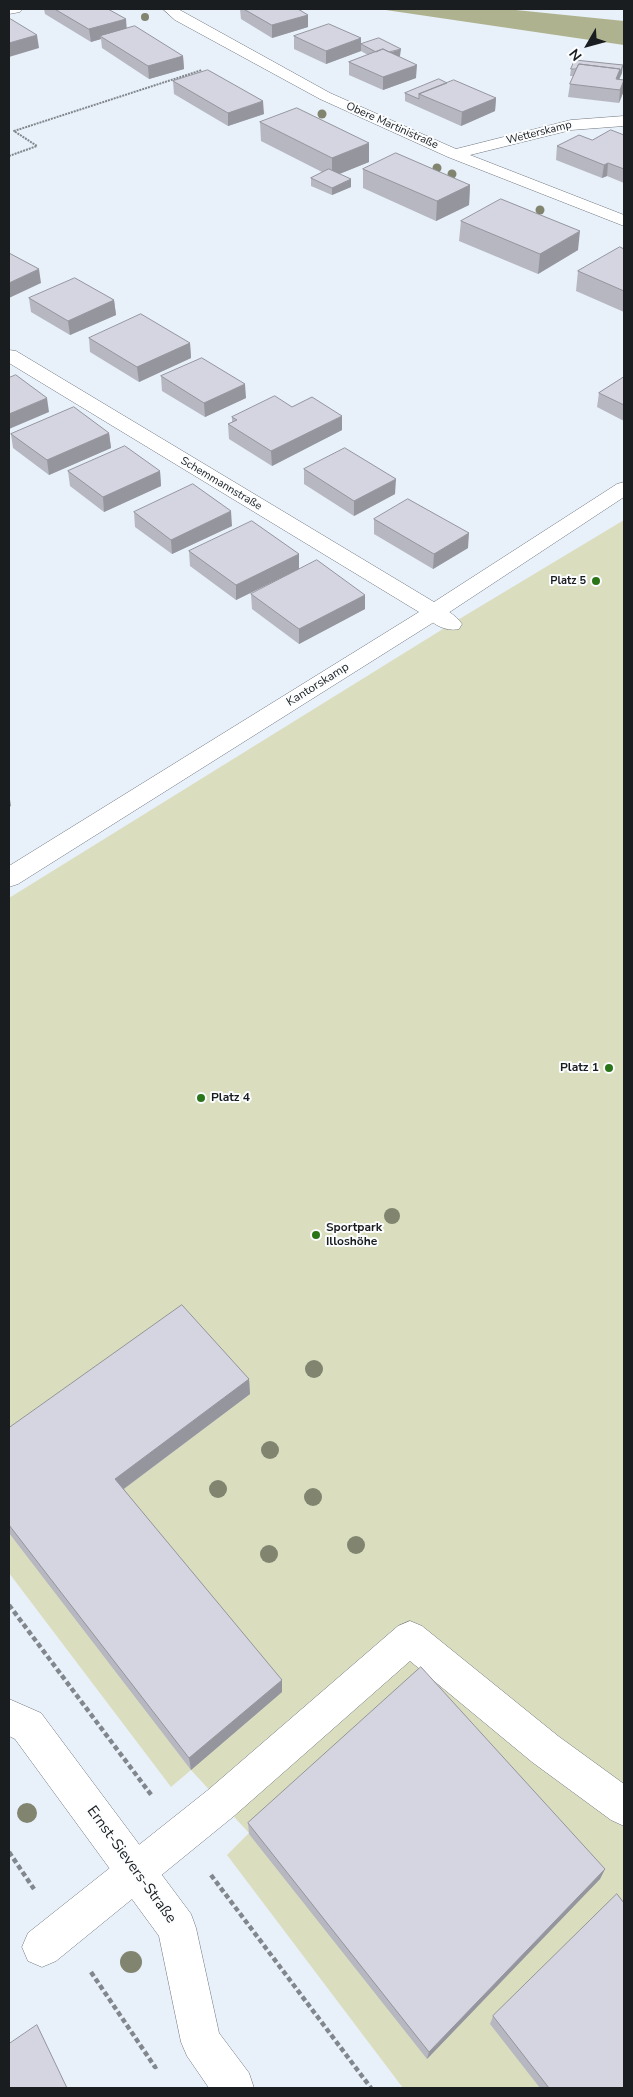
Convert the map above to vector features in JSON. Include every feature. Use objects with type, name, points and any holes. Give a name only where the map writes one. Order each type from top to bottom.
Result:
[{"type":"street","points":[[9,10],[15,9]]},
{"type":"street","name":"Obere Martinistraße","points":[[170,9],[180,17],[325,96],[454,154],[624,220]]},
{"type":"street","name":"Wetterskamp","points":[[454,154],[571,125],[624,121]]},
{"type":"street","name":"Schemmannstraße","points":[[9,355],[442,618]]},
{"type":"street","name":"Kantorskamp","points":[[9,878],[442,618],[624,488]]},
{"type":"street","points":[[52,1939],[221,1802],[410,1638],[545,1749],[624,1807]]},
{"type":"street","name":"Ernst-Sievers-Straße","points":[[9,1717],[28,1726],[137,1871],[177,1928],[201,2042],[234,2088]]},
{"type":"path","points":[[9,156],[37,146],[14,131],[249,55]]},
{"type":"path","points":[[9,1852],[52,1939],[155,2067],[201,2042]]},
{"type":"green space","points":[[379,9],[506,9],[624,21],[624,45]]},
{"type":"green space","name":"Sportpark Illoshöhe","points":[[624,520],[624,2088],[403,2088],[227,1855],[249,1833],[191,1770],[171,1787],[9,1573],[9,898],[451,624]]},
{"type":"building","points":[[55,9],[108,9],[126,19],[89,29]]},
{"type":"building","points":[[244,9],[298,9],[308,15],[272,25]]},
{"type":"building","points":[[9,18],[37,35],[9,43]]},
{"type":"building","points":[[329,24],[361,38],[326,51],[294,36]]},
{"type":"building","points":[[135,26],[183,56],[148,66],[100,36]]},
{"type":"building","points":[[379,38],[401,49],[389,52],[383,49],[376,52],[361,44]]},
{"type":"building","points":[[383,49],[417,65],[383,77],[349,62]]},
{"type":"building","points":[[575,60],[623,65],[619,74],[620,69],[579,64],[576,69],[571,69]]},
{"type":"building","points":[[579,64],[620,69],[616,79],[624,80],[620,90],[570,84]]},
{"type":"building","points":[[208,70],[263,101],[228,113],[173,81]]},
{"type":"building","points":[[439,79],[447,83],[419,94],[419,99],[405,93]]},
{"type":"building","points":[[454,80],[496,98],[462,112],[419,94]]},
{"type":"building","points":[[297,108],[369,143],[332,158],[260,122]]},
{"type":"building","points":[[611,130],[624,135],[624,169],[608,163],[604,165],[557,146],[579,135],[592,140]]},
{"type":"building","points":[[396,153],[470,185],[437,201],[363,169]]},
{"type":"building","points":[[329,169],[351,179],[332,188],[311,178]]},
{"type":"building","points":[[501,199],[580,231],[540,254],[461,221]]},
{"type":"building","points":[[620,247],[624,249],[624,291],[578,271]]},
{"type":"building","points":[[9,253],[39,269],[9,283]]},
{"type":"building","points":[[75,278],[114,300],[68,321],[29,298]]},
{"type":"building","points":[[141,314],[190,343],[137,367],[89,338]]},
{"type":"building","points":[[202,358],[245,384],[204,403],[161,376]]},
{"type":"building","points":[[16,375],[47,398],[9,414],[9,378]]},
{"type":"building","points":[[624,377],[624,405],[599,393]]},
{"type":"building","points":[[275,396],[292,407],[312,397],[342,416],[271,451],[228,424],[237,420],[232,417]]},
{"type":"building","points":[[74,407],[109,433],[47,460],[11,434]]},
{"type":"building","points":[[125,446],[160,471],[103,497],[68,471]]},
{"type":"building","points":[[345,448],[396,479],[354,501],[304,469]]},
{"type":"building","points":[[193,484],[231,511],[171,540],[134,512]]},
{"type":"building","points":[[408,499],[469,533],[434,554],[374,519]]},
{"type":"building","points":[[252,521],[299,554],[236,585],[189,551]]},
{"type":"building","points":[[317,560],[365,595],[299,629],[251,594]]},
{"type":"building","points":[[182,1305],[249,1379],[115,1479],[282,1680],[189,1758],[9,1525],[9,1428]]},
{"type":"building","points":[[421,1667],[605,1869],[429,2052],[248,1823]]},
{"type":"building","points":[[617,1894],[624,1903],[624,2088],[549,2088],[493,2016]]},
{"type":"building","points":[[37,2025],[67,2088],[9,2088],[9,2044]]},
{"type":"place","name":"Platz 5","points":[[596,581]]},
{"type":"place","name":"Platz 1","points":[[609,1068]]},
{"type":"place","name":"Platz 4","points":[[201,1098]]},
{"type":"place","name":"Sportpark Illoshöhe","points":[[316,1235]]}]
